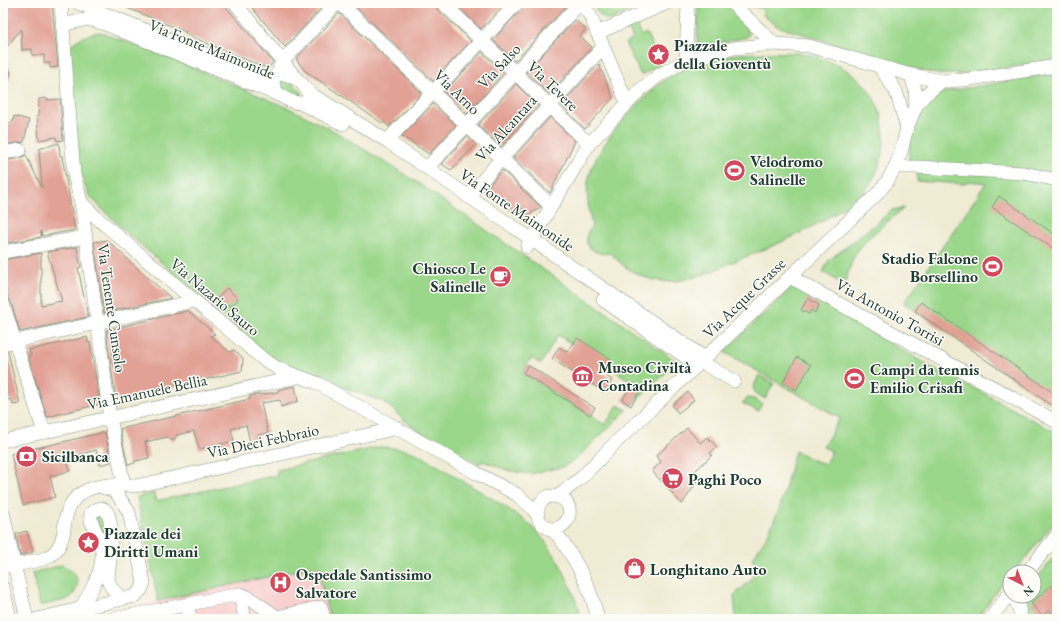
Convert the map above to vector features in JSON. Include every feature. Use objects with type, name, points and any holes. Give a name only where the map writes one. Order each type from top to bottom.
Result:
[{"type":"street","points":[[61,3],[74,174],[81,202]]},
{"type":"street","name":"Via Fonte Maimonide","points":[[78,3],[265,78],[275,76]]},
{"type":"street","points":[[235,3],[282,62],[304,85],[305,98],[288,101],[281,96],[274,87],[275,76],[282,62],[338,3]]},
{"type":"street","name":"Via Arno","points":[[338,3],[551,206]]},
{"type":"street","name":"Via Tevere","points":[[443,3],[589,144]]},
{"type":"street","points":[[387,141],[517,3]]},
{"type":"street","points":[[597,33],[667,3]]},
{"type":"street","points":[[686,60],[688,3]]},
{"type":"street","points":[[732,3],[774,44]]},
{"type":"street","points":[[578,4],[590,15],[627,103]]},
{"type":"street","name":"Via Salso","points":[[427,168],[578,4]]},
{"type":"street","name":"Via Fonte Maimonide","points":[[62,24],[88,19],[105,24],[281,96]]},
{"type":"street","points":[[529,244],[589,144],[627,103],[658,76],[686,60],[734,48],[774,44],[809,46],[910,75],[942,81],[963,80],[1057,66]]},
{"type":"street","name":"Via Alcantara","points":[[468,197],[603,47]]},
{"type":"street","points":[[879,66],[896,91],[907,128]]},
{"type":"street","points":[[275,76],[290,75],[297,79]]},
{"type":"street","points":[[910,75],[915,89],[916,106]]},
{"type":"street","points":[[902,109],[902,89],[910,75]]},
{"type":"street","points":[[916,106],[924,96],[942,81]]},
{"type":"street","name":"Via Fonte Maimonide","points":[[305,98],[387,141],[468,197],[529,244]]},
{"type":"street","name":"Via Fonte Maimonide","points":[[305,98],[337,120],[384,148],[529,244],[701,362],[734,381]]},
{"type":"street","name":"Via Acque Grasse","points":[[582,477],[615,443],[875,196],[887,182],[895,167],[901,152],[907,128],[916,106]]},
{"type":"street","points":[[3,153],[20,150]]},
{"type":"street","points":[[895,167],[1024,173],[1057,180]]},
{"type":"street","name":"Via Tenente Cunsolo","points":[[81,202],[110,418],[130,486]]},
{"type":"street","name":"Via Nazario Sauro","points":[[81,202],[97,218],[262,359],[279,369],[317,383],[516,494]]},
{"type":"street","points":[[3,252],[86,237]]},
{"type":"street","name":"Via Antonio Torrisi","points":[[790,277],[1057,422]]},
{"type":"street","points":[[9,343],[194,301]]},
{"type":"street","points":[[3,304],[9,343],[44,432]]},
{"type":"street","name":"Via Emanuele Bellia","points":[[3,441],[298,377]]},
{"type":"street","name":"Via Dieci Febbraio","points":[[98,486],[130,486],[398,428]]},
{"type":"street","points":[[537,514],[539,505],[582,477]]},
{"type":"street","points":[[552,529],[561,526],[568,515],[574,492],[582,477]]},
{"type":"street","points":[[10,563],[48,557],[57,550],[62,540],[68,510],[74,500],[81,494],[98,486],[112,490],[117,494],[129,512]]},
{"type":"street","points":[[37,619],[136,596],[141,590],[144,583],[129,512],[130,486]]},
{"type":"street","points":[[516,494],[551,497],[565,502],[568,515],[568,529],[575,560]]},
{"type":"street","points":[[516,494],[532,508],[537,514],[541,523],[552,529],[558,535],[575,560],[587,585],[598,619]]},
{"type":"street","points":[[80,609],[93,589],[99,574],[102,552],[90,518],[91,513],[100,508],[105,508],[108,512],[110,525],[112,548],[108,578],[109,583],[110,586],[123,599]]},
{"type":"street","points":[[3,512],[10,563],[27,619]]},
{"type":"street","points":[[1034,564],[1057,536]]},
{"type":"street","points":[[3,588],[10,619]]},
{"type":"street","points":[[240,594],[246,619]]},
{"type":"street","points":[[113,619],[152,615],[186,605],[240,594],[250,598],[277,618],[321,607],[324,619]]},
{"type":"street","points":[[990,619],[1002,603]]},
{"type":"street","points":[[1017,604],[1021,619]]},
{"type":"street","points":[[186,605],[191,619]]},
{"type":"shaded area","name":"Ospedale Santissimo Salvatore","points":[[317,566],[330,619],[76,619]]},
{"type":"green space","points":[[591,3],[643,3],[644,5],[607,20],[601,16]]},
{"type":"green space","points":[[698,3],[728,4],[746,25],[749,35],[747,37],[697,49]]},
{"type":"green space","points":[[739,3],[1057,3],[1057,60],[965,74],[937,74],[915,69],[777,26],[763,15],[763,9],[749,6],[743,7]]},
{"type":"green space","points":[[636,24],[642,36],[646,33],[662,64],[641,75],[625,43],[633,39],[628,28]]},
{"type":"green space","points":[[100,32],[177,61],[291,109],[336,132],[412,179],[676,361],[674,365],[631,406],[642,388],[558,335],[541,364],[531,358],[523,373],[605,425],[618,405],[627,410],[576,459],[563,467],[531,474],[510,471],[483,461],[479,464],[476,463],[432,440],[381,401],[273,359],[127,233],[89,195],[81,176],[79,162],[68,48],[83,37]]},
{"type":"green space","name":"Velodromo Salinelle","points":[[799,53],[818,57],[845,69],[863,83],[873,97],[879,111],[883,127],[884,143],[881,159],[875,175],[865,190],[826,219],[794,236],[699,276],[677,281],[668,282],[652,280],[638,275],[620,263],[610,253],[605,254],[592,250],[586,239],[592,225],[587,195],[589,177],[600,152],[619,125],[652,91],[666,79],[679,71],[713,58],[729,55]]},
{"type":"green space","points":[[1057,73],[1057,176],[908,161],[911,137],[919,117],[927,106],[943,92]]},
{"type":"green space","points":[[285,80],[296,86],[301,92],[301,96],[298,99],[285,92],[279,83]]},
{"type":"green space","name":"Stadio Falcone Borsellino","points":[[917,170],[1022,176],[1057,183],[1057,409],[904,303],[986,183],[968,181],[965,184],[917,181]]},
{"type":"green space","points":[[904,208],[878,230],[859,249],[853,258],[844,285],[823,272],[829,260],[883,218],[891,210]]},
{"type":"green space","points":[[793,286],[941,373],[942,371],[1057,433],[1057,519],[1021,564],[1002,564],[1002,583],[977,619],[736,619],[734,595],[750,581],[755,572],[756,562],[752,559],[767,536],[780,507],[795,451],[824,465],[832,451],[823,447],[840,418],[724,352]]},
{"type":"green space","points":[[759,375],[774,383],[765,399],[756,393],[753,388]]},
{"type":"green space","points":[[748,398],[754,399],[762,404],[758,411],[742,403]]},
{"type":"green space","points":[[378,447],[389,447],[418,454],[498,502],[529,524],[547,544],[562,568],[578,606],[581,619],[330,619],[317,566],[158,601],[137,497],[154,493],[156,501],[277,475],[277,470]]},
{"type":"green space","points":[[97,515],[103,515],[108,550],[96,518]]},
{"type":"green space","points":[[1057,553],[1057,619],[1030,619],[1027,604],[1042,604],[1042,572]]},
{"type":"green space","points":[[62,565],[75,574],[76,577],[77,585],[72,596],[68,599],[40,606],[32,573]]},
{"type":"building","points":[[3,3],[52,3],[58,67],[50,68],[50,63],[44,63],[44,55],[32,55],[32,49],[22,50],[21,29],[3,52]]},
{"type":"building","points":[[115,3],[223,3],[273,62],[268,69],[185,34],[186,32]]},
{"type":"building","points":[[248,3],[326,3],[285,47]]},
{"type":"building","points":[[352,3],[435,3],[437,9],[471,41],[433,81]]},
{"type":"building","points":[[455,3],[506,3],[481,29]]},
{"type":"building","points":[[525,3],[569,3],[515,61],[493,40],[523,8]]},
{"type":"building","points":[[339,13],[422,93],[389,127],[384,122],[382,123],[304,70],[296,59]]},
{"type":"building","points":[[575,20],[586,29],[580,36],[592,47],[549,94],[526,72]]},
{"type":"building","points":[[482,52],[504,73],[467,114],[444,92]]},
{"type":"building","points":[[3,60],[11,72],[5,93],[3,92]]},
{"type":"building","points":[[599,64],[613,98],[585,129],[561,105]]},
{"type":"building","points":[[516,84],[538,106],[501,147],[478,125]]},
{"type":"building","points":[[46,98],[47,100],[60,99],[63,140],[57,141],[56,137],[39,140],[37,116],[39,99]]},
{"type":"building","points":[[433,104],[456,125],[429,154],[402,136]]},
{"type":"building","points":[[14,116],[29,120],[24,142],[3,145],[3,125],[13,122]]},
{"type":"building","points":[[550,117],[575,141],[550,193],[513,158]]},
{"type":"building","points":[[467,136],[476,145],[451,170],[442,164]]},
{"type":"building","points":[[59,143],[60,156],[62,156],[75,230],[42,236],[41,231],[41,237],[3,244],[3,161],[21,158],[26,155],[42,188],[39,149]]},
{"type":"building","points":[[502,170],[541,207],[528,216],[521,218],[484,191]]},
{"type":"building","points":[[999,196],[1057,236],[1057,251],[992,207]]},
{"type":"building","points":[[107,240],[171,298],[104,313],[94,242]]},
{"type":"building","points":[[77,247],[81,267],[78,268],[88,317],[20,332],[11,302],[7,297],[3,280],[3,260],[41,253],[41,305],[62,301],[47,252]]},
{"type":"building","name":"Chiosco Le Salinelle","points":[[501,269],[509,275],[502,285],[494,280]]},
{"type":"building","points":[[227,288],[238,299],[231,307],[228,304],[220,312],[211,305]]},
{"type":"building","points":[[808,298],[819,305],[815,313],[811,310],[809,314],[801,310]]},
{"type":"building","points":[[921,302],[1057,395],[1051,405],[915,311]]},
{"type":"building","points":[[188,311],[215,334],[210,336],[230,352],[234,350],[243,358],[242,371],[116,400],[106,330]]},
{"type":"building","points":[[87,337],[88,343],[90,342],[100,404],[47,417],[28,356],[31,355],[29,350]]},
{"type":"building","points":[[577,338],[611,359],[602,373],[612,380],[604,392],[552,359],[559,347],[568,352]]},
{"type":"building","points":[[8,351],[20,404],[13,405],[11,399],[3,401],[3,352]]},
{"type":"building","points":[[797,357],[811,365],[796,390],[783,382]]},
{"type":"building","points":[[528,365],[595,408],[590,415],[523,373]]},
{"type":"building","points":[[633,383],[642,388],[631,406],[622,400]]},
{"type":"building","points":[[295,386],[298,401],[281,407],[280,400],[261,403],[268,433],[258,435],[259,440],[250,442],[246,425],[231,429],[234,441],[199,449],[194,431],[177,435],[173,441],[167,437],[145,442],[149,458],[135,461],[135,463],[128,465],[120,429],[250,399],[250,396],[278,392],[278,390]]},
{"type":"building","points":[[688,392],[694,400],[678,413],[672,405]]},
{"type":"building","points":[[687,428],[700,443],[707,437],[717,447],[710,453],[712,455],[695,471],[700,476],[695,480],[697,482],[682,504],[652,471],[661,462],[656,456]]},
{"type":"building","points":[[105,432],[111,462],[100,465],[96,450],[66,458],[70,471],[50,476],[55,497],[23,505],[11,454]]},
{"type":"building","points":[[27,531],[33,552],[20,556],[16,534]]},
{"type":"building","points":[[1057,581],[1057,619],[1049,610],[1042,616],[1032,604],[1042,604],[1042,594]]},
{"type":"place","name":"Piazzale della Gioventù","points":[[658,54]]},
{"type":"place","name":"Velodromo Salinelle","points":[[734,170]]},
{"type":"place","name":"Stadio Falcone Borsellino","points":[[993,267]]},
{"type":"place","name":"Chiosco Le Salinelle","points":[[501,277]]},
{"type":"place","name":"Museo Civiltà Contadina","points":[[583,376]]},
{"type":"place","name":"Campi da tennis Emilio Crisafi","points":[[854,378]]},
{"type":"place","name":"Sicilbanca","points":[[26,456]]},
{"type":"place","name":"Paghi Poco","points":[[672,479]]},
{"type":"place","name":"Piazzale dei Diritti Umani","points":[[88,542]]},
{"type":"place","name":"Longhitano Auto","points":[[635,569]]},
{"type":"place","name":"Ospedale Santissimo Salvatore","points":[[280,583]]}]
